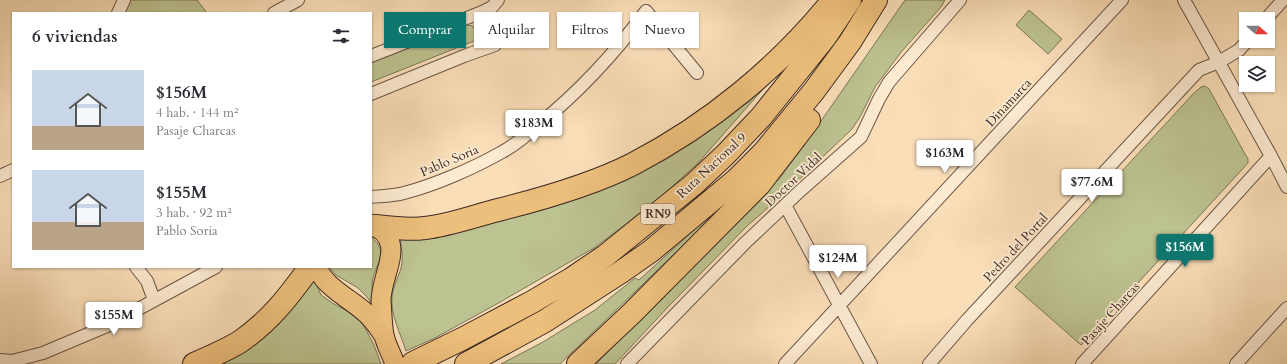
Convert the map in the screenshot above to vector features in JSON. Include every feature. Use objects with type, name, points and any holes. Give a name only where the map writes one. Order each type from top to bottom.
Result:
[{"type":"highway","points":[[374,225],[405,229],[424,228],[439,225],[519,205],[600,178],[632,164],[692,130],[753,82],[785,53],[816,21],[833,0]]},
{"type":"highway","name":"Ruta Nacional 9","points":[[404,364],[462,339],[532,302],[606,256],[694,184],[726,154],[761,117],[826,36],[850,0]]},
{"type":"highway","name":"Ruta Nacional 9","points":[[466,364],[545,321],[651,251],[736,180],[764,152],[809,97],[850,42],[876,0]]},
{"type":"highway","points":[[578,364],[638,308],[759,185],[798,135],[842,73],[884,0]]},
{"type":"highway","points":[[194,364],[240,342],[266,322],[288,298],[309,268]]},
{"type":"main road","points":[[374,225],[386,236],[391,244],[389,268],[382,288],[381,300],[384,336]]},
{"type":"main road","points":[[318,268],[327,283],[355,303],[367,314],[404,364]]},
{"type":"street","points":[[118,12],[124,0]]},
{"type":"street","points":[[276,12],[298,0]]},
{"type":"street","points":[[482,12],[492,7],[498,0]]},
{"type":"street","name":"Doctor Vidal","points":[[626,364],[709,278],[834,159],[861,137],[889,82],[960,0]]},
{"type":"street","name":"Dinamarca","points":[[785,364],[1122,0]]},
{"type":"street","points":[[1184,0],[1287,187]]},
{"type":"street","points":[[1272,12],[1283,0]]},
{"type":"street","name":"Pablo Soria","points":[[372,198],[404,193],[437,182],[503,152],[554,112],[582,86],[624,40],[646,11],[697,73]]},
{"type":"street","points":[[372,56],[474,15]]},
{"type":"street","points":[[372,94],[487,48]]},
{"type":"street","name":"Pedro del Portal","points":[[929,364],[967,320],[1199,70],[1218,62],[1241,48]]},
{"type":"street","name":"Pasaje Charcas","points":[[1082,364],[1271,156]]},
{"type":"street","points":[[0,176],[12,170]]},
{"type":"street","points":[[785,205],[870,364]]},
{"type":"street","points":[[137,268],[147,281],[154,300]]},
{"type":"street","points":[[0,360],[12,361],[42,353],[107,326],[214,268]]},
{"type":"street","points":[[1236,364],[1287,308]]},
{"type":"green space","points":[[130,0],[197,0],[206,12],[125,12]]},
{"type":"green space","points":[[905,0],[945,0],[941,7],[902,51],[875,87],[860,117],[852,129],[787,191],[747,226],[615,364],[596,364],[779,179],[803,147]]},
{"type":"green space","points":[[1029,10],[1062,39],[1048,54],[1016,25]]},
{"type":"green space","points":[[466,26],[473,26],[474,41],[466,44]]},
{"type":"green space","points":[[409,48],[456,48],[372,82],[372,63]]},
{"type":"green space","points":[[779,71],[697,164],[654,203],[594,248],[435,338],[406,351],[394,317],[392,304],[393,290],[402,264],[402,251],[399,234],[566,197]]},
{"type":"green space","points":[[1205,86],[1209,89],[1248,159],[1248,163],[1081,345],[1015,287],[1193,94],[1201,87]]},
{"type":"green space","points":[[731,192],[725,205],[560,364],[501,364],[543,342],[595,310],[635,278],[639,280],[694,230]]},
{"type":"green space","points":[[372,238],[377,243],[381,254],[372,285],[376,310],[367,297],[358,288],[336,275],[330,268],[372,268]]},
{"type":"green space","points":[[314,279],[321,295],[334,304],[359,317],[374,345],[381,364],[214,364],[259,335],[295,306]]}]
